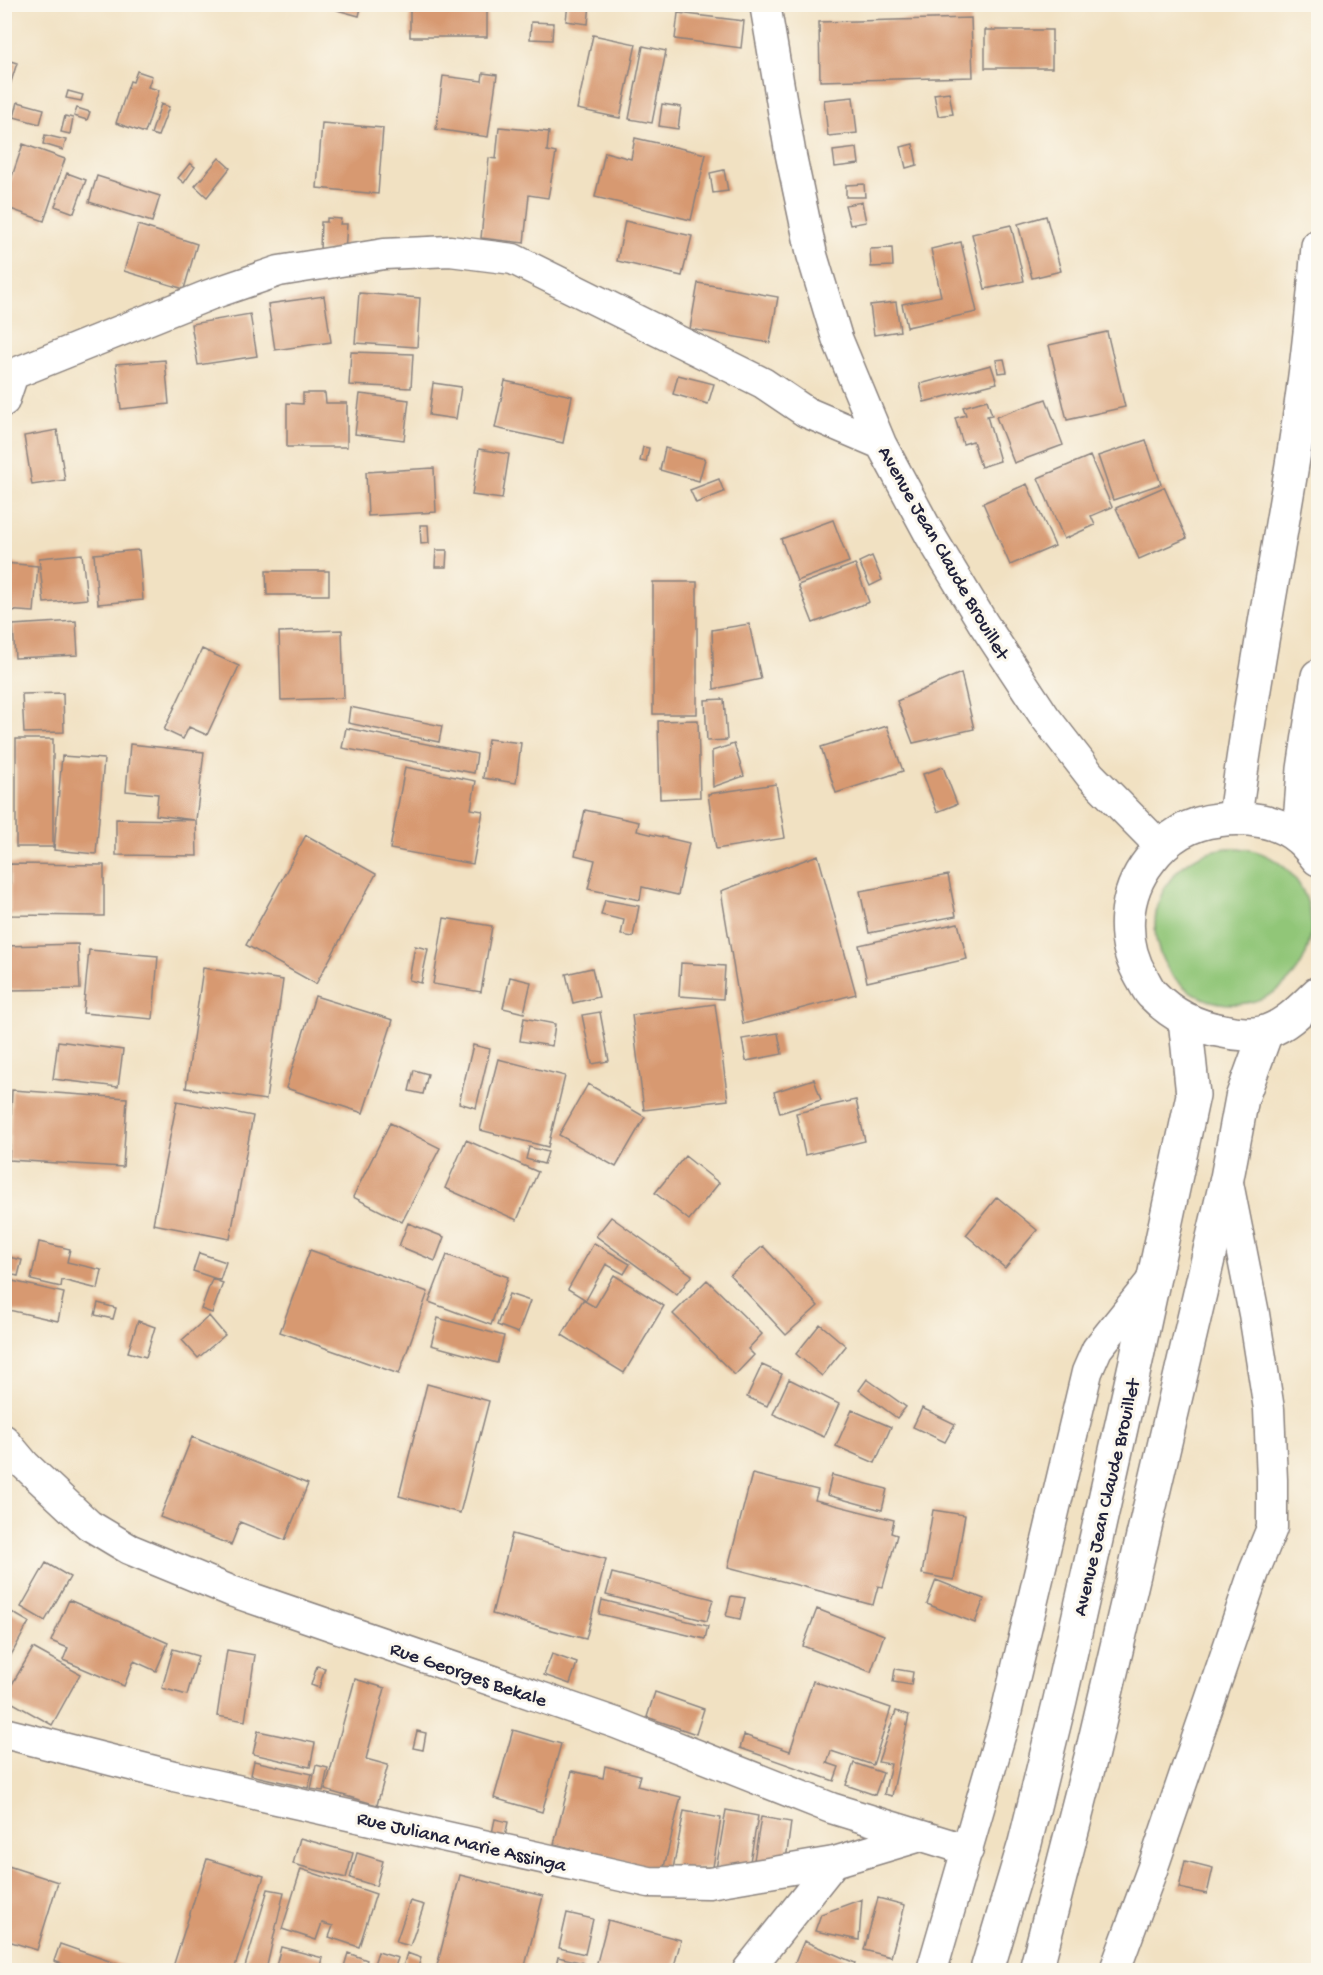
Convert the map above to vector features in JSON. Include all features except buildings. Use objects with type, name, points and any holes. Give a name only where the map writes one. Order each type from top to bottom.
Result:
[{"type":"main road","points":[[1235,817],[1265,614],[1297,438],[1312,322],[1318,246]]},
{"type":"main road","points":[[1309,848],[1304,768],[1318,676]]},
{"type":"main road","points":[[1309,848],[1280,827],[1235,817],[1203,822],[1180,831],[1160,846],[1141,872],[1129,902],[1127,934],[1134,965],[1151,993],[1185,1019],[1203,1028],[1223,1032],[1266,1032],[1295,1015],[1318,993]]},
{"type":"main road","name":"Avenue Jean Claude Brouillet","points":[[987,1971],[1025,1843],[1060,1700],[1193,1095],[1185,1019]]},
{"type":"main road","points":[[1035,1971],[1092,1753],[1227,1178],[1242,1098],[1266,1032]]},
{"type":"street","name":"Avenue Jean Claude Brouillet","points":[[765,4],[790,151],[812,255],[837,338],[881,444],[930,535],[971,604],[1045,717],[1090,775],[1160,846]]},
{"type":"street","points":[[4,401],[13,374],[209,295],[279,271],[384,254],[450,251],[513,259],[763,383],[806,412],[881,444]]},
{"type":"street","points":[[1115,1971],[1254,1572],[1272,1528],[1269,1409],[1254,1314],[1227,1178]]},
{"type":"street","points":[[932,1971],[1004,1722],[1087,1372],[1097,1349],[1153,1279]]},
{"type":"street","name":"Rue Georges Bekale","points":[[4,1440],[25,1466],[90,1525],[129,1549],[231,1591],[616,1723],[831,1808],[968,1850]]},
{"type":"street","name":"Rue Juliana Marie Assinga","points":[[4,1733],[174,1776],[649,1882],[709,1883],[834,1862],[921,1836]]},
{"type":"street","points":[[748,1971],[834,1862]]},
{"type":"green space","points":[[1233,848],[1248,849],[1263,854],[1277,861],[1288,871],[1298,882],[1305,896],[1310,911],[1310,941],[1305,956],[1298,970],[1288,981],[1277,991],[1263,998],[1248,1003],[1233,1004],[1218,1003],[1203,998],[1189,991],[1178,981],[1168,970],[1161,956],[1156,941],[1155,926],[1156,911],[1161,896],[1168,882],[1178,871],[1189,861],[1203,854],[1218,849]]}]
